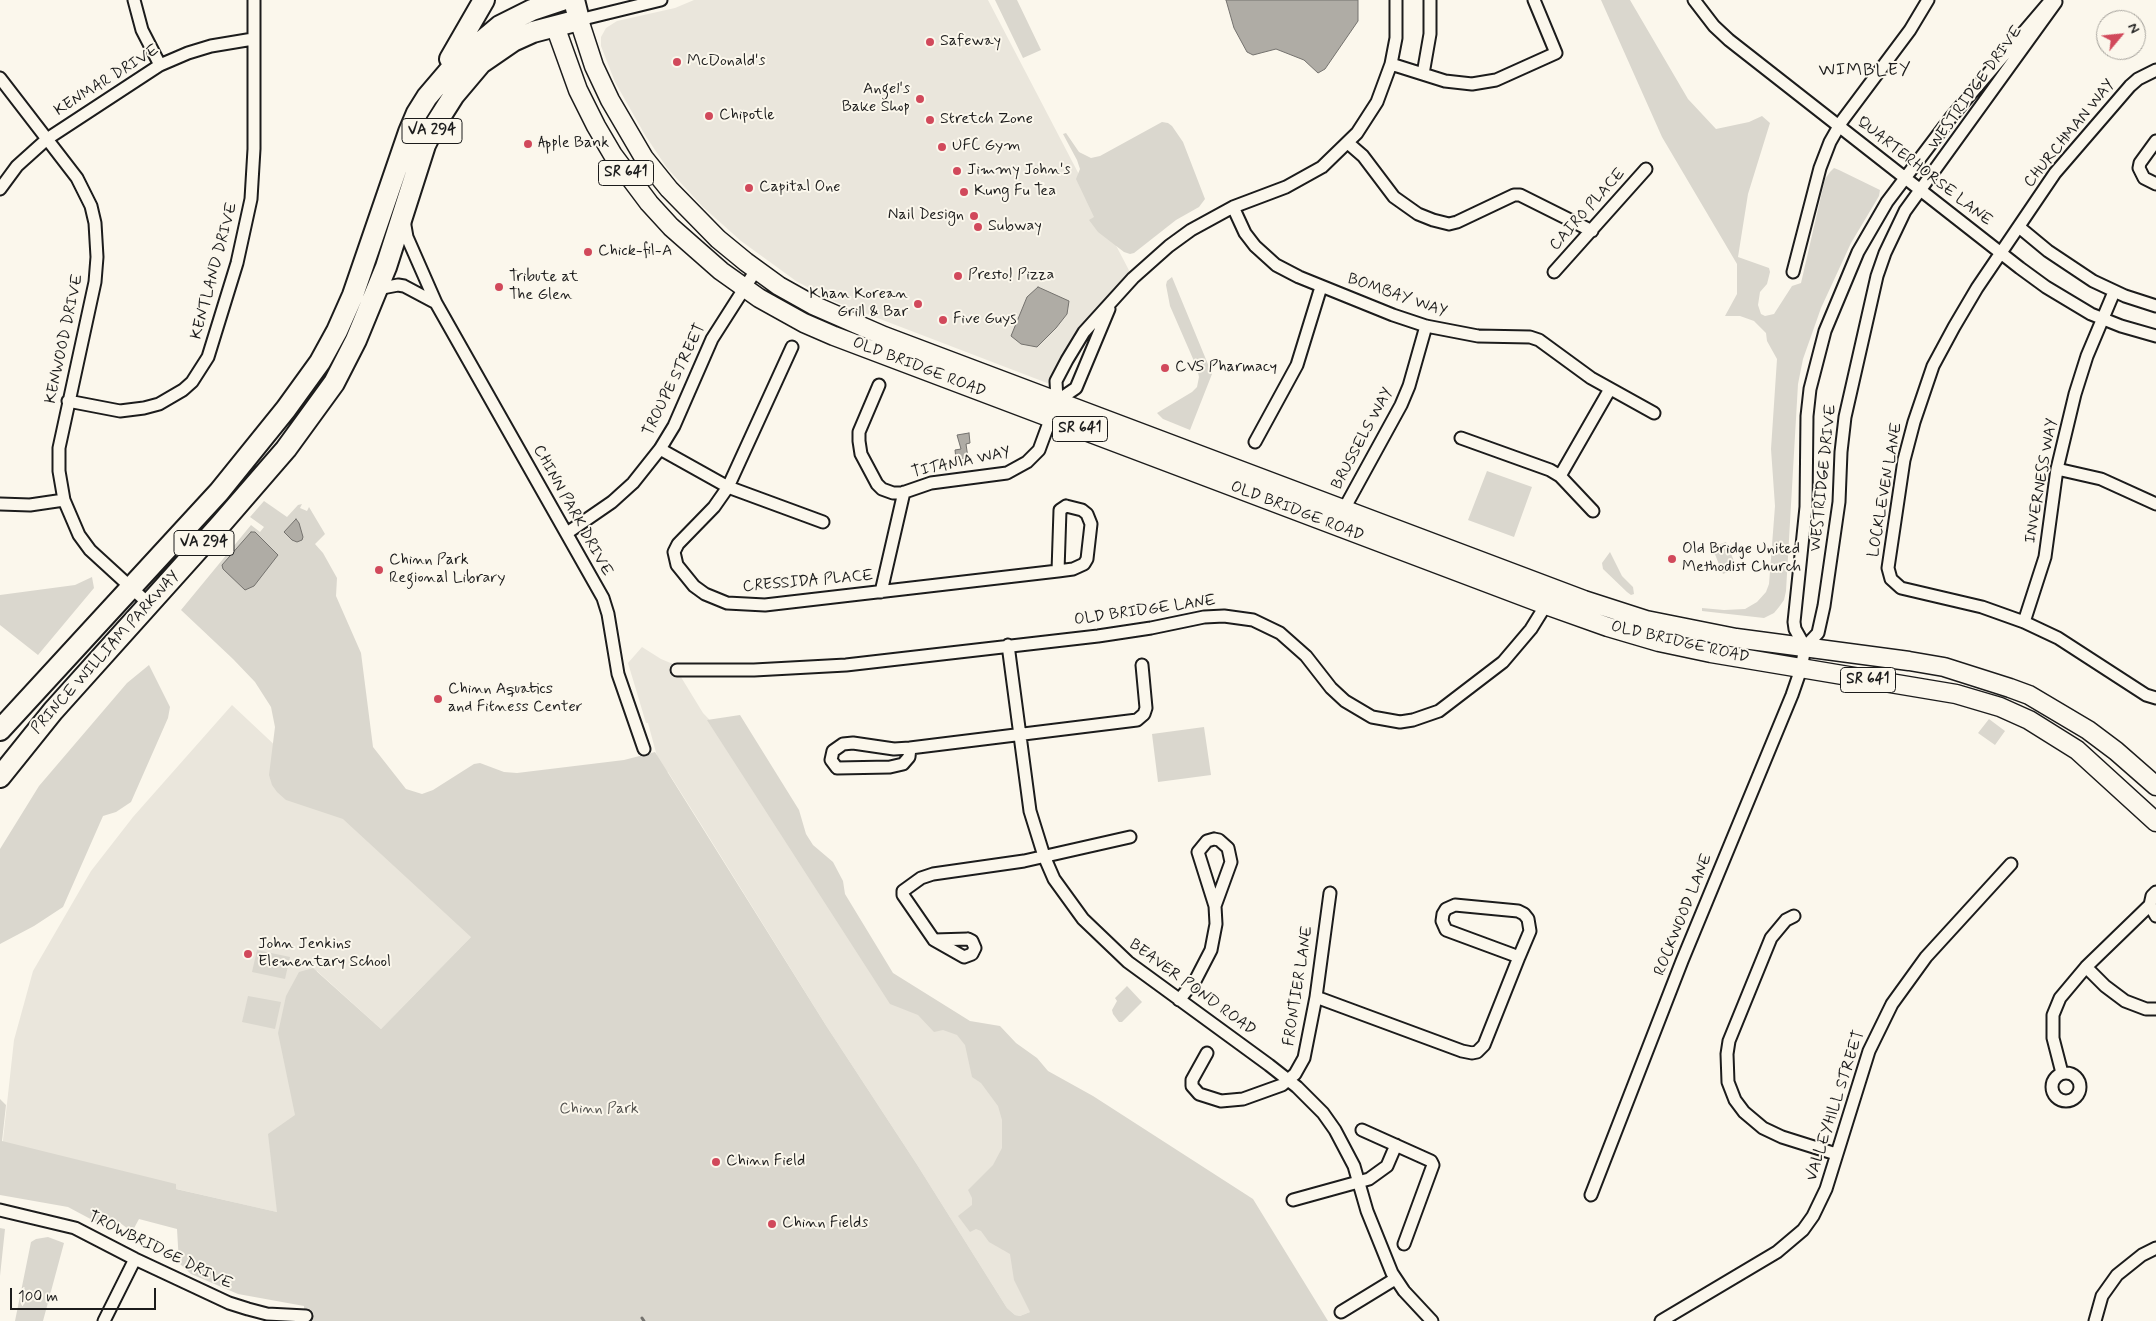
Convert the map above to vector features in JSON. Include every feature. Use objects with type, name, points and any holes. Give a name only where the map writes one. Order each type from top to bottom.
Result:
[{"type":"highway","name":"VA 294","points":[[427,98],[467,33],[484,0]]},
{"type":"highway","points":[[574,0],[579,20]]},
{"type":"highway","name":"PRINCE WILLIAM PARKWAY","points":[[0,730],[219,492],[286,409],[320,362],[337,331],[353,295],[406,140],[417,113],[427,98],[456,63],[496,29],[510,20],[554,1],[555,26]]},
{"type":"highway","name":"PRINCE WILLIAM PARKWAY","points":[[0,777],[53,711],[221,524],[308,421],[334,383],[348,357],[377,289],[425,146],[440,115],[460,86],[481,63],[500,49],[523,36],[579,20]]},
{"type":"main road","name":"OLD BRIDGE ROAD","points":[[579,20],[594,66],[610,100],[644,158],[669,189],[692,215],[756,270],[813,305],[843,319],[1057,401],[1556,589],[1646,620],[1691,630],[1944,667],[2016,690],[2059,712],[2088,730],[2116,751],[2156,786]]},
{"type":"main road","name":"OLD BRIDGE ROAD","points":[[555,26],[578,90],[596,126],[632,182],[677,233],[708,261],[743,288],[775,308],[834,336],[1546,606],[1608,627],[1659,642],[1801,669],[1956,694],[2000,707],[2029,720],[2076,750],[2156,822]]},
{"type":"street","points":[[134,0],[142,30],[160,65]]},
{"type":"street","name":"KENTLAND DRIVE","points":[[68,401],[120,411],[159,404],[183,390],[192,382],[208,358],[237,263],[251,199],[254,149],[254,0]]},
{"type":"street","points":[[579,20],[661,0]]},
{"type":"street","points":[[1057,401],[1056,381],[1084,332],[1133,278],[1169,246],[1191,230],[1233,207],[1304,178],[1322,167],[1348,143],[1377,102],[1391,64],[1397,26],[1396,0]]},
{"type":"street","points":[[1423,74],[1430,34],[1430,0]]},
{"type":"street","points":[[1391,64],[1459,84],[1483,83],[1496,80],[1556,53],[1534,0]]},
{"type":"street","name":"QUARTERHORSE LANE","points":[[1694,0],[1714,26],[1729,40],[1905,177],[2000,254],[2046,287],[2077,306],[2103,319],[2156,336]]},
{"type":"street","points":[[1793,272],[1822,160],[1839,126],[1892,56],[1928,0]]},
{"type":"street","name":"WESTRIDGE DRIVE","points":[[2051,0],[1959,109],[1886,202],[1858,252],[1840,292],[1817,357],[1807,416],[1806,507],[1794,622],[1794,629],[1804,647],[1818,633],[1824,606],[1839,502],[1841,452],[1845,417],[1878,276],[1894,232],[1921,190],[2058,0]]},
{"type":"street","name":"KENMAR DRIVE","points":[[0,188],[17,166],[48,138],[160,65],[211,46],[254,39]]},
{"type":"street","name":"CHURCHMAN WAY","points":[[2000,254],[2055,172],[2091,134],[2130,86],[2143,76],[2156,70]]},
{"type":"street","name":"KENWOOD DRIVE","points":[[0,78],[48,138],[84,190],[95,223],[97,241],[95,282],[59,448],[59,471],[64,500],[79,535],[90,550],[149,604]]},
{"type":"street","points":[[2156,141],[2140,163],[2139,168],[2144,178],[2156,184]]},
{"type":"street","points":[[1348,143],[1374,169],[1394,197],[1405,207],[1433,220],[1449,224],[1457,222],[1520,195],[1592,231]]},
{"type":"street","name":"CAIRO PLACE","points":[[1554,272],[1646,169]]},
{"type":"street","name":"BOMBAY WAY","points":[[1233,207],[1245,233],[1264,255],[1276,265],[1321,287],[1426,326],[1478,336],[1530,337],[1539,340],[1570,364],[1654,413]]},
{"type":"street","name":"CHINN PARK DRIVE","points":[[404,213],[408,237],[436,303],[603,598],[608,614],[618,674],[644,749]]},
{"type":"street","points":[[2019,227],[2078,272],[2114,292],[2156,306]]},
{"type":"street","name":"LOCKLEVEN LANE","points":[[2000,254],[1954,327],[1933,366],[1922,397],[1904,460],[1888,572],[1891,579],[1901,588],[1982,607],[2024,622],[2058,638],[2146,695],[2156,698]]},
{"type":"street","name":"TROUPE STREET","points":[[567,533],[612,502],[633,483],[660,449],[678,418],[712,339],[756,270]]},
{"type":"street","points":[[377,289],[398,285],[404,286],[436,303]]},
{"type":"street","points":[[1255,442],[1295,371],[1321,287]]},
{"type":"street","name":"INVERNESS WAY","points":[[2024,622],[2045,557],[2057,469],[2075,394],[2087,356],[2114,292]]},
{"type":"street","points":[[1057,401],[1076,388],[1110,304]]},
{"type":"street","name":"BRUSSELS WAY","points":[[1344,509],[1401,405],[1409,386],[1426,326]]},
{"type":"street","name":"CRESSIDA PLACE","points":[[792,347],[728,488],[714,507],[678,544],[674,552],[675,562],[683,574],[705,594],[727,603],[765,605],[881,592],[1058,571],[1073,569],[1084,564],[1087,559],[1091,524],[1087,514],[1082,510],[1066,506],[1060,510],[1058,571]]},
{"type":"street","points":[[879,385],[859,432],[860,450],[877,484],[882,489],[893,493],[904,492]]},
{"type":"street","points":[[1560,476],[1610,388]]},
{"type":"street","name":"TITANIA WAY","points":[[881,592],[904,492],[931,483],[1007,473],[1018,469],[1028,462],[1038,450],[1057,401]]},
{"type":"street","points":[[1461,438],[1543,466],[1560,476],[1593,511]]},
{"type":"street","points":[[660,449],[728,488],[824,522]]},
{"type":"street","points":[[2057,469],[2101,479],[2156,504]]},
{"type":"street","points":[[0,504],[30,505],[64,500]]},
{"type":"street","name":"OLD BRIDGE LANE","points":[[677,670],[754,670],[838,665],[1151,628],[1204,617],[1236,617],[1268,627],[1293,643],[1331,688],[1358,710],[1384,720],[1400,722],[1413,720],[1438,711],[1474,685],[1517,648],[1556,589]]},
{"type":"street","name":"BEAVER POND ROAD","points":[[1008,645],[1030,811],[1044,856],[1066,897],[1102,940],[1128,962],[1289,1080],[1314,1103],[1335,1130],[1345,1148],[1380,1246],[1395,1278],[1432,1321]]},
{"type":"street","name":"ROCKWOOD LANE","points":[[1591,1195],[1682,961],[1772,744],[1801,669],[1804,647]]},
{"type":"street","points":[[910,748],[907,761],[903,764],[890,766],[842,770],[833,765],[831,760],[833,751],[843,744],[864,743],[894,749],[910,748],[1137,720],[1144,714],[1146,708],[1142,665]]},
{"type":"street","points":[[934,940],[903,895],[903,890],[911,884],[933,874],[992,867],[1130,837]]},
{"type":"street","points":[[1180,1000],[1196,979],[1211,950],[1216,924],[1215,906],[1198,852],[1207,841],[1214,839],[1219,840],[1228,848],[1231,862],[1215,906]]},
{"type":"street","name":"VALLEYHILL STREET","points":[[1661,1321],[1749,1270],[1791,1242],[1808,1223],[1820,1204],[1869,1051],[1892,1004],[1926,957],[2010,864]]},
{"type":"street","points":[[2062,1073],[2053,1038],[2053,1015],[2060,998],[2086,967],[2150,905],[2152,896],[2156,892]]},
{"type":"street","name":"FRONTIER LANE","points":[[1289,1080],[1295,1074],[1304,1058],[1316,997],[1330,893]]},
{"type":"street","points":[[1316,997],[1472,1053],[1477,1052],[1484,1045],[1520,957],[1530,931],[1530,925],[1524,914],[1518,911],[1455,905],[1446,909],[1442,921],[1446,930],[1520,957]]},
{"type":"street","points":[[2150,905],[2156,916]]},
{"type":"street","points":[[1794,916],[1786,920],[1771,938],[1729,1041],[1727,1054],[1728,1082],[1735,1100],[1744,1112],[1763,1128],[1782,1137],[1836,1154]]},
{"type":"street","points":[[2086,967],[2104,986],[2124,1002],[2146,1009],[2156,1009]]},
{"type":"street","points":[[1207,1053],[1192,1080],[1192,1086],[1199,1094],[1221,1101],[1243,1099],[1282,1085],[1289,1080]]},
{"type":"street","points":[[1362,1130],[1432,1161],[1434,1165],[1404,1244]]},
{"type":"street","points":[[1293,1200],[1359,1183],[1379,1174],[1387,1166],[1396,1145]]},
{"type":"street","name":"TROWBRIDGE DRIVE","points":[[0,1210],[75,1228],[135,1259],[229,1303],[267,1314],[306,1316]]},
{"type":"street","points":[[2095,1321],[2102,1296],[2117,1275],[2142,1255],[2156,1248]]},
{"type":"street","points":[[104,1321],[135,1259]]},
{"type":"street","points":[[1341,1312],[1395,1278]]},
{"type":"shaded area","points":[[694,0],[988,0],[1133,278],[1091,324],[1055,386],[833,301],[796,281],[741,241],[703,207],[667,168],[645,135],[615,82],[601,46],[601,37],[606,28],[617,21],[675,8]]},
{"type":"shaded area","points":[[1226,0],[1358,0],[1358,21],[1325,69],[1318,73],[1304,60],[1276,49],[1253,55],[1247,52],[1234,28]]},
{"type":"shaded area","points":[[1038,287],[1069,301],[1067,314],[1037,347],[1021,344],[1011,336],[1027,297]]},
{"type":"shaded area","points":[[969,433],[970,443],[966,444],[968,458],[956,459],[955,450],[961,449],[957,435]]},
{"type":"shaded area","points":[[296,519],[303,537],[302,540],[297,542],[284,532]]},
{"type":"shaded area","points":[[251,532],[255,532],[278,555],[254,586],[245,590],[223,569],[222,565]]},
{"type":"shaded area","points":[[642,647],[673,664],[703,713],[730,741],[892,986],[1048,1071],[1030,1312],[1020,1316],[1015,1315],[1007,1308],[916,1163],[827,1027],[668,772],[661,771],[648,723],[646,723],[628,663]]},
{"type":"shaded area","name":"John Jenkins Elementary School","points":[[232,705],[475,933],[381,1029],[317,971],[281,1213],[2,1149],[14,1040],[33,971],[91,871],[133,817]]},
{"type":"green space","points":[[995,0],[1017,0],[1041,50],[1023,58]]},
{"type":"green space","points":[[1601,0],[1630,0],[1688,99],[1716,129],[1749,122],[1762,116],[1770,123],[1748,194],[1738,257],[1769,268],[1767,284],[1760,292],[1758,305],[1761,314],[1765,316],[1774,314],[1792,286],[1801,283],[1825,179],[1830,172],[1834,168],[1880,190],[1879,196],[1851,243],[1821,308],[1803,359],[1798,384],[1786,591],[1784,600],[1779,607],[1774,613],[1764,618],[1702,611],[1702,608],[1745,609],[1757,602],[1766,592],[1769,584],[1775,506],[1771,449],[1777,359],[1767,341],[1766,333],[1754,321],[1740,316],[1725,316],[1737,294],[1737,264],[1662,137]]},
{"type":"green space","points":[[1162,122],[1172,126],[1183,142],[1205,199],[1199,207],[1176,220],[1134,253],[1130,254],[1124,252],[1098,232],[1089,220],[1094,217],[1076,179],[1080,169],[1063,134],[1066,133],[1079,152],[1091,158],[1100,156]]},
{"type":"green space","points":[[1172,277],[1212,374],[1190,430],[1163,419],[1157,413],[1192,392],[1197,387],[1199,377],[1197,368],[1170,306],[1166,285],[1167,281]]},
{"type":"green space","points":[[1487,471],[1532,487],[1514,537],[1468,520]]},
{"type":"green space","name":"Chinn Park","points":[[264,501],[287,517],[298,505],[302,504],[300,508],[307,511],[309,507],[325,534],[315,544],[323,553],[337,578],[336,596],[361,653],[373,747],[406,789],[422,794],[433,790],[474,764],[480,763],[504,772],[517,773],[624,760],[655,752],[827,1027],[916,1163],[1007,1308],[1015,1315],[1020,1316],[1030,1312],[1014,1280],[1010,1254],[989,1242],[981,1231],[976,1229],[970,1232],[958,1216],[972,1205],[972,1198],[968,1190],[993,1165],[1002,1148],[1002,1120],[998,1106],[981,1083],[972,1077],[965,1045],[957,1035],[943,1030],[934,1032],[918,1015],[890,1004],[707,720],[740,715],[799,810],[806,834],[813,845],[833,862],[843,881],[845,894],[893,973],[970,1021],[1000,1026],[1016,1043],[1037,1058],[1048,1071],[1093,1096],[1253,1199],[1328,1321],[304,1321],[304,1306],[238,1294],[191,1274],[179,1263],[177,1229],[139,1219],[132,1232],[119,1222],[98,1223],[68,1207],[0,1195],[0,1099],[6,1105],[2,1141],[176,1184],[176,1189],[277,1212],[268,1134],[295,1115],[278,1033],[286,996],[299,972],[313,968],[381,1029],[471,937],[343,819],[286,800],[277,792],[272,785],[269,775],[275,727],[271,707],[255,682],[181,610],[251,525],[260,532],[264,527],[250,517]]},
{"type":"green space","points":[[1726,542],[1737,568],[1723,574],[1712,547]]},
{"type":"green space","points":[[1610,552],[1622,576],[1633,587],[1634,594],[1631,595],[1627,592],[1603,569],[1602,563]]},
{"type":"green space","points":[[92,577],[94,588],[38,655],[0,625],[0,595],[75,585]]},
{"type":"green space","points":[[149,665],[170,707],[168,718],[131,802],[116,812],[103,816],[63,907],[34,926],[0,944],[0,849],[39,786],[127,683]]},
{"type":"green space","points":[[1989,719],[2005,731],[1995,745],[1978,733]]},
{"type":"green space","points":[[1204,727],[1211,775],[1158,782],[1152,734]]},
{"type":"green space","points":[[257,950],[290,957],[285,979],[252,972]]},
{"type":"green space","points":[[1127,986],[1142,1002],[1122,1022],[1119,1022],[1112,1010],[1117,1001],[1115,998]]},
{"type":"green space","points":[[248,996],[281,1002],[275,1029],[242,1022]]},
{"type":"green space","points":[[0,1228],[5,1229],[0,1276]]},
{"type":"green space","points":[[48,1237],[64,1243],[43,1321],[15,1321],[31,1242]]},
{"type":"place","name":"Safeway","points":[[930,42]]},
{"type":"place","name":"McDonald's","points":[[677,62]]},
{"type":"place","name":"Angel's Bake Shop","points":[[920,99]]},
{"type":"place","name":"Chipotle","points":[[709,116]]},
{"type":"place","name":"Stretch Zone","points":[[930,120]]},
{"type":"place","name":"Apple Bank","points":[[528,144]]},
{"type":"place","name":"UFC Gym","points":[[942,147]]},
{"type":"place","name":"Jimmy John's","points":[[957,171]]},
{"type":"place","name":"Capital One","points":[[749,188]]},
{"type":"place","name":"Kung Fu Tea","points":[[964,192]]},
{"type":"place","name":"Nail Design","points":[[974,216]]},
{"type":"place","name":"Subway","points":[[978,227]]},
{"type":"place","name":"Chick-fil-A","points":[[588,252]]},
{"type":"place","name":"Presto! Pizza","points":[[958,276]]},
{"type":"place","name":"Tribute at The Glen","points":[[499,287]]},
{"type":"place","name":"Khan Korean Grill & Bar","points":[[918,304]]},
{"type":"place","name":"Five Guys","points":[[943,320]]},
{"type":"place","name":"CVS Pharmacy","points":[[1165,368]]},
{"type":"place","name":"Old Bridge United Methodist Church","points":[[1672,559]]},
{"type":"place","name":"Chinn Park Regional Library","points":[[379,570]]},
{"type":"place","name":"Chinn Aquatics and Fitness Center","points":[[438,699]]},
{"type":"place","name":"John Jenkins Elementary School","points":[[248,954]]},
{"type":"place","name":"Chinn Field","points":[[716,1162]]},
{"type":"place","name":"Chinn Fields","points":[[772,1224]]},
{"type":"district","name":"WIMBLEY","points":[[1865,71]]}]
